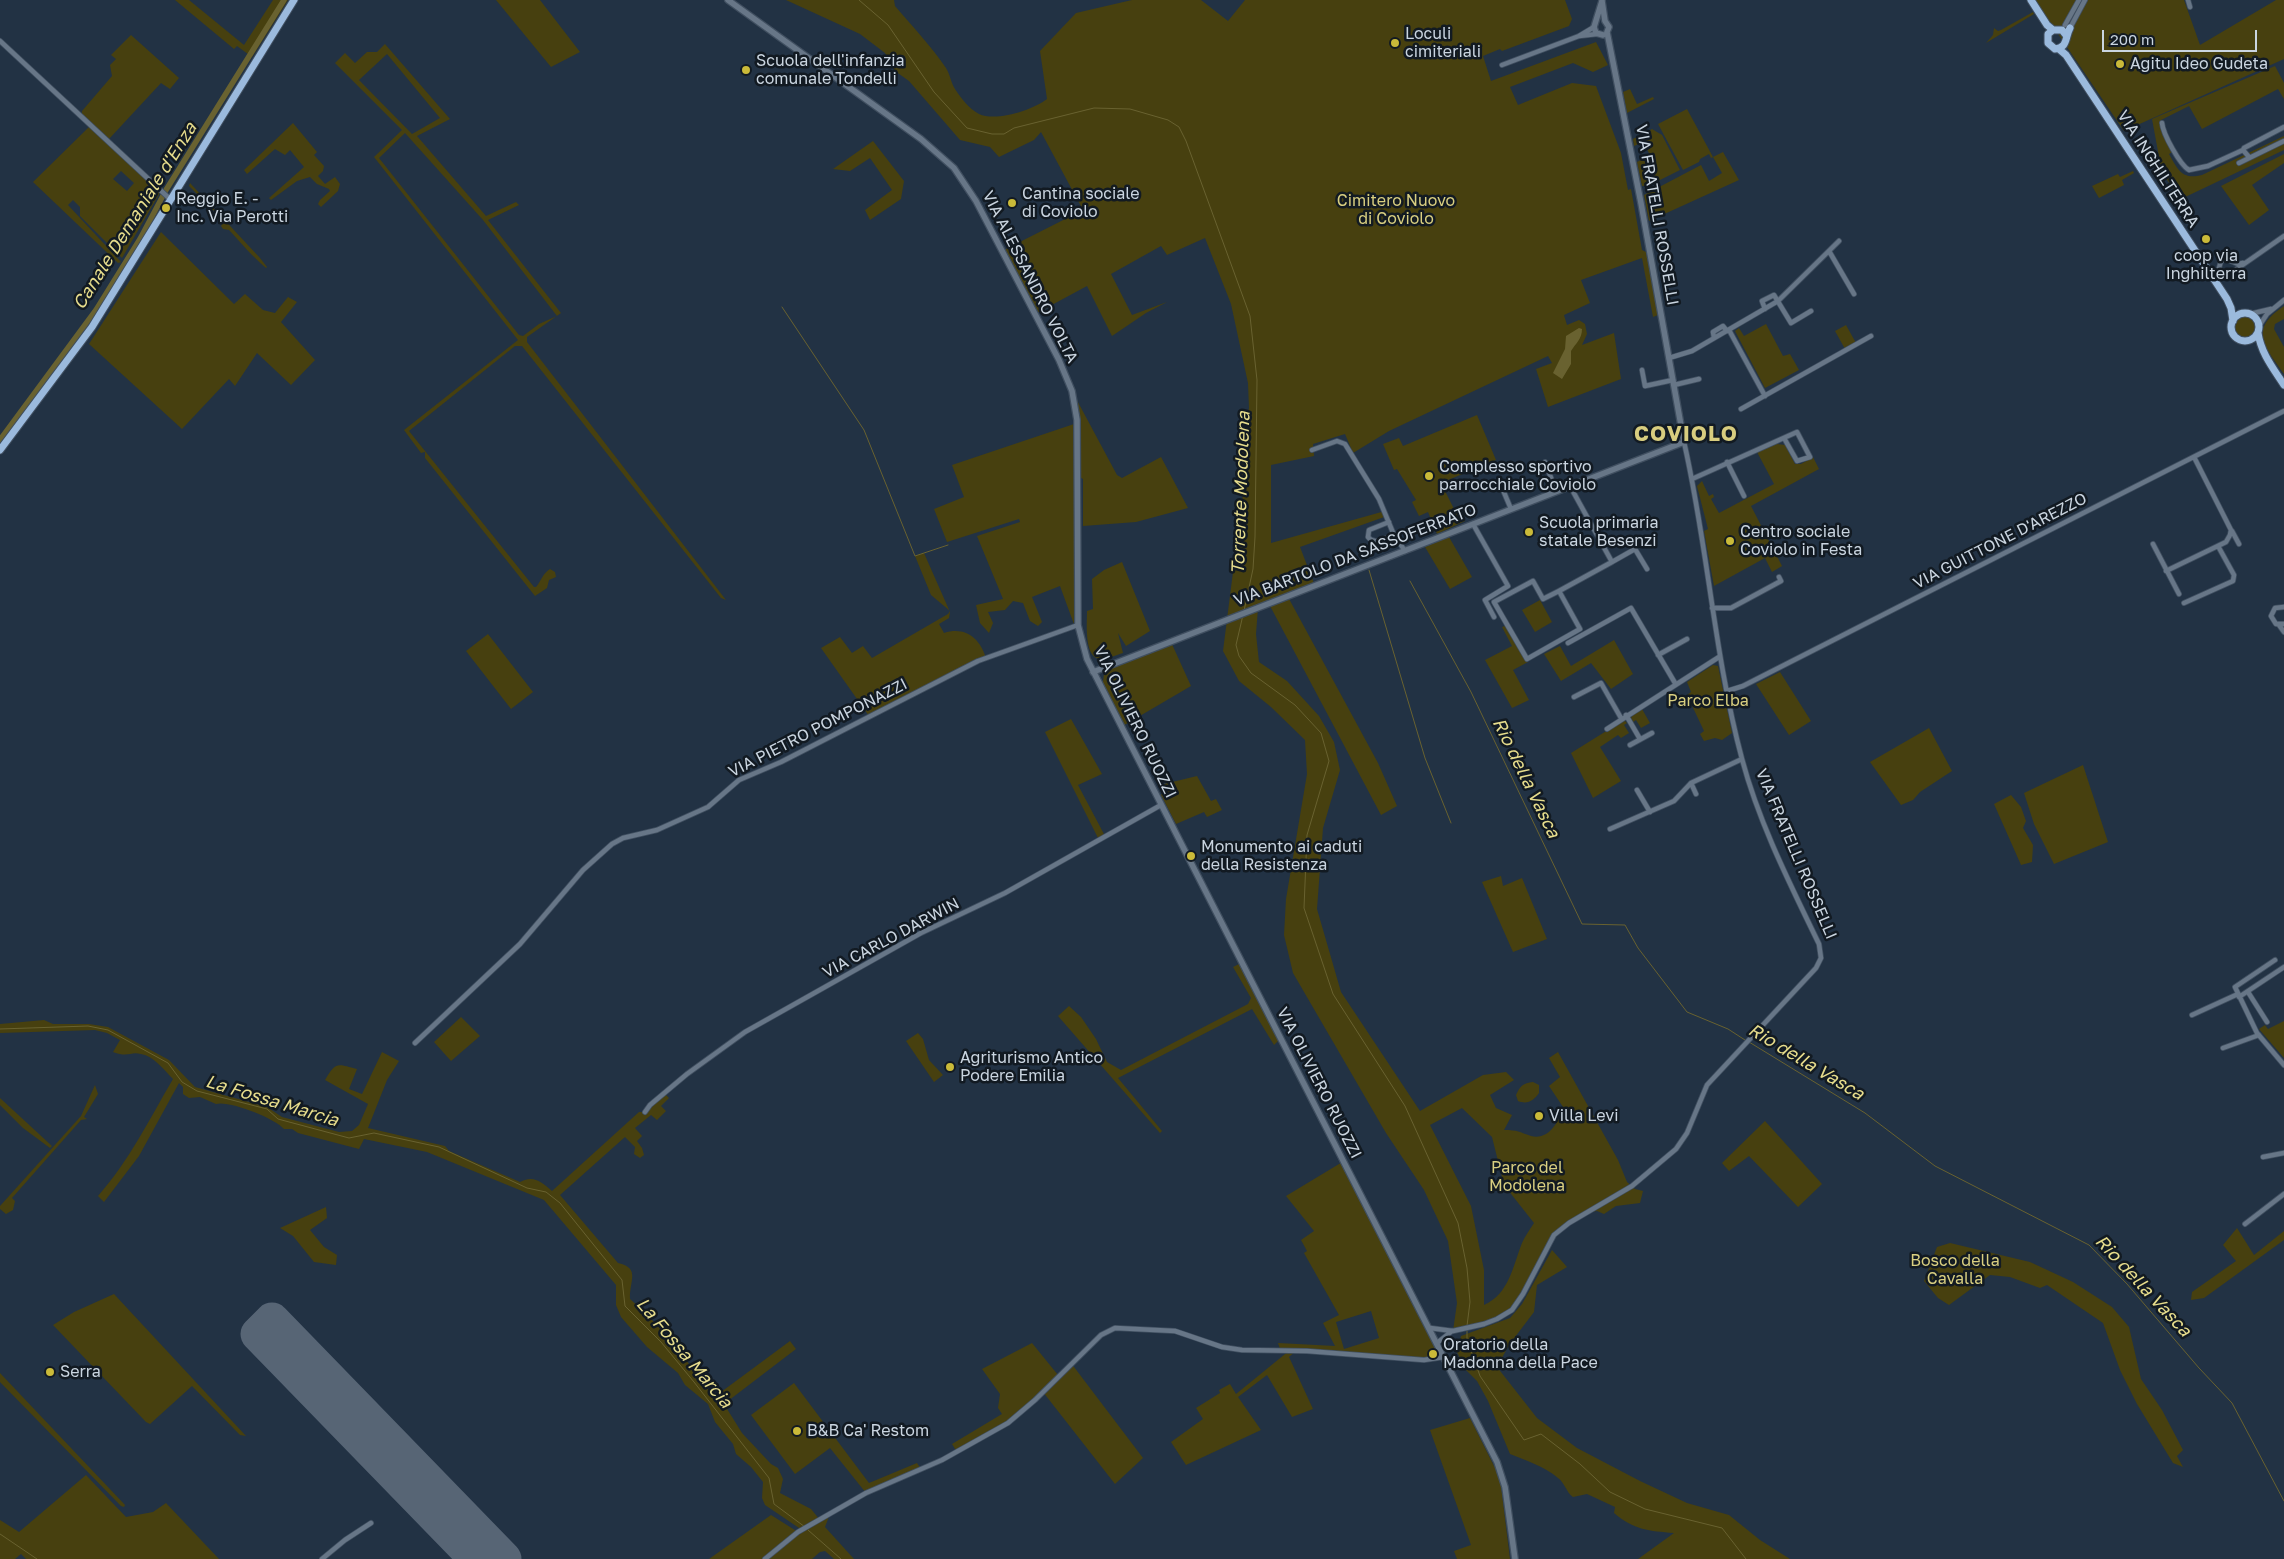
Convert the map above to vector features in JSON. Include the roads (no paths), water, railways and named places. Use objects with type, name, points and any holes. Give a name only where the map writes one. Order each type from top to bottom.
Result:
[{"type":"main road","points":[[0,450],[84,340],[168,197],[294,0]]},
{"type":"main road","name":"VIA INGHILTERRA","points":[[2031,0],[2066,35],[2062,47],[2066,55],[2227,299],[2231,308],[2233,321],[2231,328],[2234,335],[2240,340],[2247,341],[2266,358]]},
{"type":"main road","name":"VIA INGHILTERRA","points":[[2057,28],[2048,43],[2052,48],[2062,47]]},
{"type":"main road","name":"VIA INGHILTERRA","points":[[2227,299],[2256,318],[2260,345],[2266,358],[2284,385]]},
{"type":"main road","points":[[2233,321],[2238,315],[2248,313]]},
{"type":"main road","points":[[2247,341],[2259,330]]},
{"type":"street","name":"VIA ALESSANDRO VOLTA","points":[[728,0],[764,21],[776,34],[921,139],[954,168],[976,201],[1050,344],[1072,391],[1077,420],[1078,625]]},
{"type":"street","points":[[1502,64],[1579,36],[1602,34],[1609,27],[1605,21],[1602,0]]},
{"type":"street","points":[[1602,0],[1596,24],[1602,34]]},
{"type":"street","points":[[2057,28],[2079,0]]},
{"type":"street","points":[[2057,28],[2085,0]]},
{"type":"street","points":[[2188,0],[2190,7]]},
{"type":"street","points":[[1579,36],[1596,24],[1605,21]]},
{"type":"street","name":"VIA FRATELLI ROSSELLI","points":[[1430,1328],[1453,1331],[1484,1324],[1505,1316],[1518,1302],[1550,1242],[1561,1228],[1632,1186],[1676,1149],[1686,1133],[1707,1085],[1820,964],[1822,952],[1766,827],[1742,759],[1719,657],[1692,479],[1612,56],[1602,34]]},
{"type":"street","points":[[0,41],[168,197]]},
{"type":"street","points":[[2162,123],[2179,160],[2189,170],[2208,166],[2243,150],[2284,126]]},
{"type":"street","points":[[2240,163],[2284,141]]},
{"type":"street","points":[[2243,150],[2249,157]]},
{"type":"street","points":[[2243,263],[2238,264],[2226,259],[2221,262],[2219,268],[2222,272],[2228,274],[2284,236]]},
{"type":"street","points":[[1669,358],[1692,351],[1778,301],[1840,241]]},
{"type":"street","points":[[1829,251],[1854,294]]},
{"type":"street","points":[[1765,309],[1762,304],[1763,300],[1774,295],[1791,323],[1811,311]]},
{"type":"street","points":[[2259,330],[2263,318],[2284,300]]},
{"type":"street","points":[[2248,313],[2272,309]]},
{"type":"street","points":[[1728,331],[1765,396]]},
{"type":"street","points":[[1741,409],[1871,336]]},
{"type":"street","points":[[1642,370],[1645,386],[1699,379]]},
{"type":"street","name":"VIA GUITTONE D'AREZZO","points":[[1727,691],[1752,682],[2284,411]]},
{"type":"street","points":[[1692,479],[1797,432],[1810,456],[1796,462],[1784,438]]},
{"type":"street","points":[[1312,450],[1337,441],[1343,442],[1379,499],[1394,535],[1405,551]]},
{"type":"street","name":"VIA BARTOLO DA SASSOFERRATO","points":[[1093,672],[1684,442]]},
{"type":"street","points":[[2194,457],[2239,544]]},
{"type":"street","points":[[1545,462],[1556,491]]},
{"type":"street","points":[[1727,462],[1744,496]]},
{"type":"street","points":[[1570,486],[1612,562]]},
{"type":"street","points":[[1504,490],[1511,510]]},
{"type":"street","points":[[1389,522],[1369,530],[1368,537],[1376,542],[1394,535]]},
{"type":"street","points":[[1473,524],[1508,586],[1485,600],[1494,617]]},
{"type":"street","points":[[2166,571],[2226,542],[2231,530]]},
{"type":"street","points":[[2153,544],[2179,594]]},
{"type":"street","points":[[2184,603],[2233,581],[2234,576],[2218,546]]},
{"type":"street","points":[[1559,591],[1580,629],[1527,659],[1494,602],[1533,581],[1543,599],[1635,549],[1646,569]]},
{"type":"street","points":[[1712,608],[1731,608],[1781,581],[1779,577]]},
{"type":"street","points":[[2284,607],[2275,608],[2271,613],[2272,620],[2282,625],[2284,632]]},
{"type":"street","points":[[1568,643],[1631,608],[1676,683]]},
{"type":"street","name":"VIA OLIVIERO RUOZZI","points":[[1078,625],[1082,645],[1093,672],[1502,1472],[1515,1559]]},
{"type":"street","name":"VIA PIETRO POMPONAZZI","points":[[415,1042],[520,944],[583,870],[612,844],[623,838],[657,830],[708,807],[738,780],[781,762],[978,661],[1078,625]]},
{"type":"street","points":[[1658,655],[1687,639]]},
{"type":"street","points":[[1607,728],[1719,657]]},
{"type":"street","points":[[1574,697],[1601,683],[1640,739]]},
{"type":"street","points":[[1630,745],[1652,733]]},
{"type":"street","name":"VIA FRATELLI ROSSELLI","points":[[1610,829],[1674,801],[1691,783],[1742,759]]},
{"type":"street","points":[[1691,783],[1696,794]]},
{"type":"street","points":[[1637,790],[1650,812]]},
{"type":"street","name":"VIA CARLO DARWIN","points":[[645,1112],[650,1105],[687,1074],[745,1032],[921,933],[1005,893],[1161,805]]},
{"type":"street","points":[[2275,960],[2235,987],[2259,1035],[2284,1065]]},
{"type":"street","points":[[2192,1015],[2248,992],[2284,968]]},
{"type":"street","points":[[2248,992],[2267,1022]]},
{"type":"street","points":[[2222,1048],[2259,1035]]},
{"type":"street","points":[[2263,1157],[2284,1153]]},
{"type":"street","points":[[2245,1224],[2284,1194]]},
{"type":"street","points":[[765,1559],[798,1532],[870,1491],[942,1460],[1008,1423],[1035,1400],[1101,1335],[1115,1328],[1174,1331],[1231,1349],[1307,1350],[1424,1360],[1444,1356]]},
{"type":"street","name":"VIA FRATELLI ROSSELLI","points":[[1437,1343],[1453,1331]]},
{"type":"street","points":[[322,1559],[344,1540],[371,1523]]},
{"type":"waterway","name":"Canale Demaniale d'Enza","points":[[0,440],[96,310],[140,239],[166,190],[284,0]]},
{"type":"waterway","name":"Torrente Modolena","points":[[859,0],[888,25],[934,92],[967,128],[992,134],[1004,134],[1014,128],[1094,108],[1130,109],[1168,120],[1179,127],[1186,141],[1250,316],[1257,380],[1255,537],[1253,569],[1244,611]]},
{"type":"waterway","points":[[782,307],[864,430],[915,556],[948,545]]},
{"type":"waterway","points":[[1369,570],[1425,758],[1451,823]]},
{"type":"waterway","name":"Rio della Vasca","points":[[1410,581],[1471,692],[1582,924],[1625,925],[1638,948],[1687,1012],[1728,1029],[1745,1040]]},
{"type":"waterway","name":"Torrente Modolena","points":[[1243,615],[1236,645],[1239,656],[1251,673],[1295,705],[1321,733],[1329,761],[1307,835],[1304,908],[1333,994],[1405,1106],[1458,1223],[1467,1268],[1470,1302],[1467,1326]]},
{"type":"waterway","name":"La Fossa Marcia","points":[[0,1029],[88,1026],[108,1030],[168,1063],[182,1082],[197,1091],[267,1109],[278,1119],[349,1138],[374,1133],[439,1147],[527,1188],[546,1192],[560,1203],[622,1280],[625,1306],[661,1342],[769,1478],[774,1504],[805,1527]]},
{"type":"waterway","name":"Rio della Vasca","points":[[1749,1042],[1865,1113],[1935,1166],[2089,1245],[2127,1284],[2199,1368],[2232,1403],[2284,1501]]},
{"type":"waterway","name":"Torrente Modolena","points":[[1467,1330],[1467,1339],[1480,1376],[1524,1440],[1541,1434],[1580,1464],[1610,1492],[1645,1509],[1722,1528],[1746,1559]]},
{"type":"waterway","name":"La Fossa Marcia","points":[[808,1530],[841,1559]]},
{"type":"waterway","points":[[0,1534],[37,1559]]},
{"type":"place","name":"Loculi cimiteriali","points":[[1395,43]]},
{"type":"place","name":"Agitu Ideo Gudeta","points":[[2120,64]]},
{"type":"place","name":"Scuola dell'infanzia comunale Tondelli","points":[[746,70]]},
{"type":"place","name":"Cantina sociale di Coviolo","points":[[1012,203]]},
{"type":"place","name":"Reggio E. - Inc. Via Perotti","points":[[166,208]]},
{"type":"place","name":"coop via Inghilterra","points":[[2206,239]]},
{"type":"place","name":"Complesso sportivo parrocchiale Coviolo","points":[[1429,476]]},
{"type":"place","name":"Scuola primaria statale Besenzi","points":[[1529,532]]},
{"type":"place","name":"Centro sociale Coviolo in Festa","points":[[1730,541]]},
{"type":"place","name":"Monumento ai caduti della Resistenza","points":[[1191,856]]},
{"type":"place","name":"Agriturismo Antico Podere Emilia","points":[[950,1067]]},
{"type":"place","name":"Villa Levi","points":[[1539,1116]]},
{"type":"place","name":"Oratorio della Madonna della Pace","points":[[1433,1354]]},
{"type":"place","name":"Serra","points":[[50,1372]]},
{"type":"place","name":"B&B Ca' Restom","points":[[797,1431]]},
{"type":"district","name":"COVIOLO","points":[[1686,434]]},
{"type":"park label","name":"Cimitero Nuovo di Coviolo","points":[[1396,210]]},
{"type":"park label","name":"Parco Elba","points":[[1708,701]]},
{"type":"park label","name":"Parco del Modolena","points":[[1527,1177]]},
{"type":"park label","name":"Bosco della Cavalla","points":[[1955,1270]]}]
